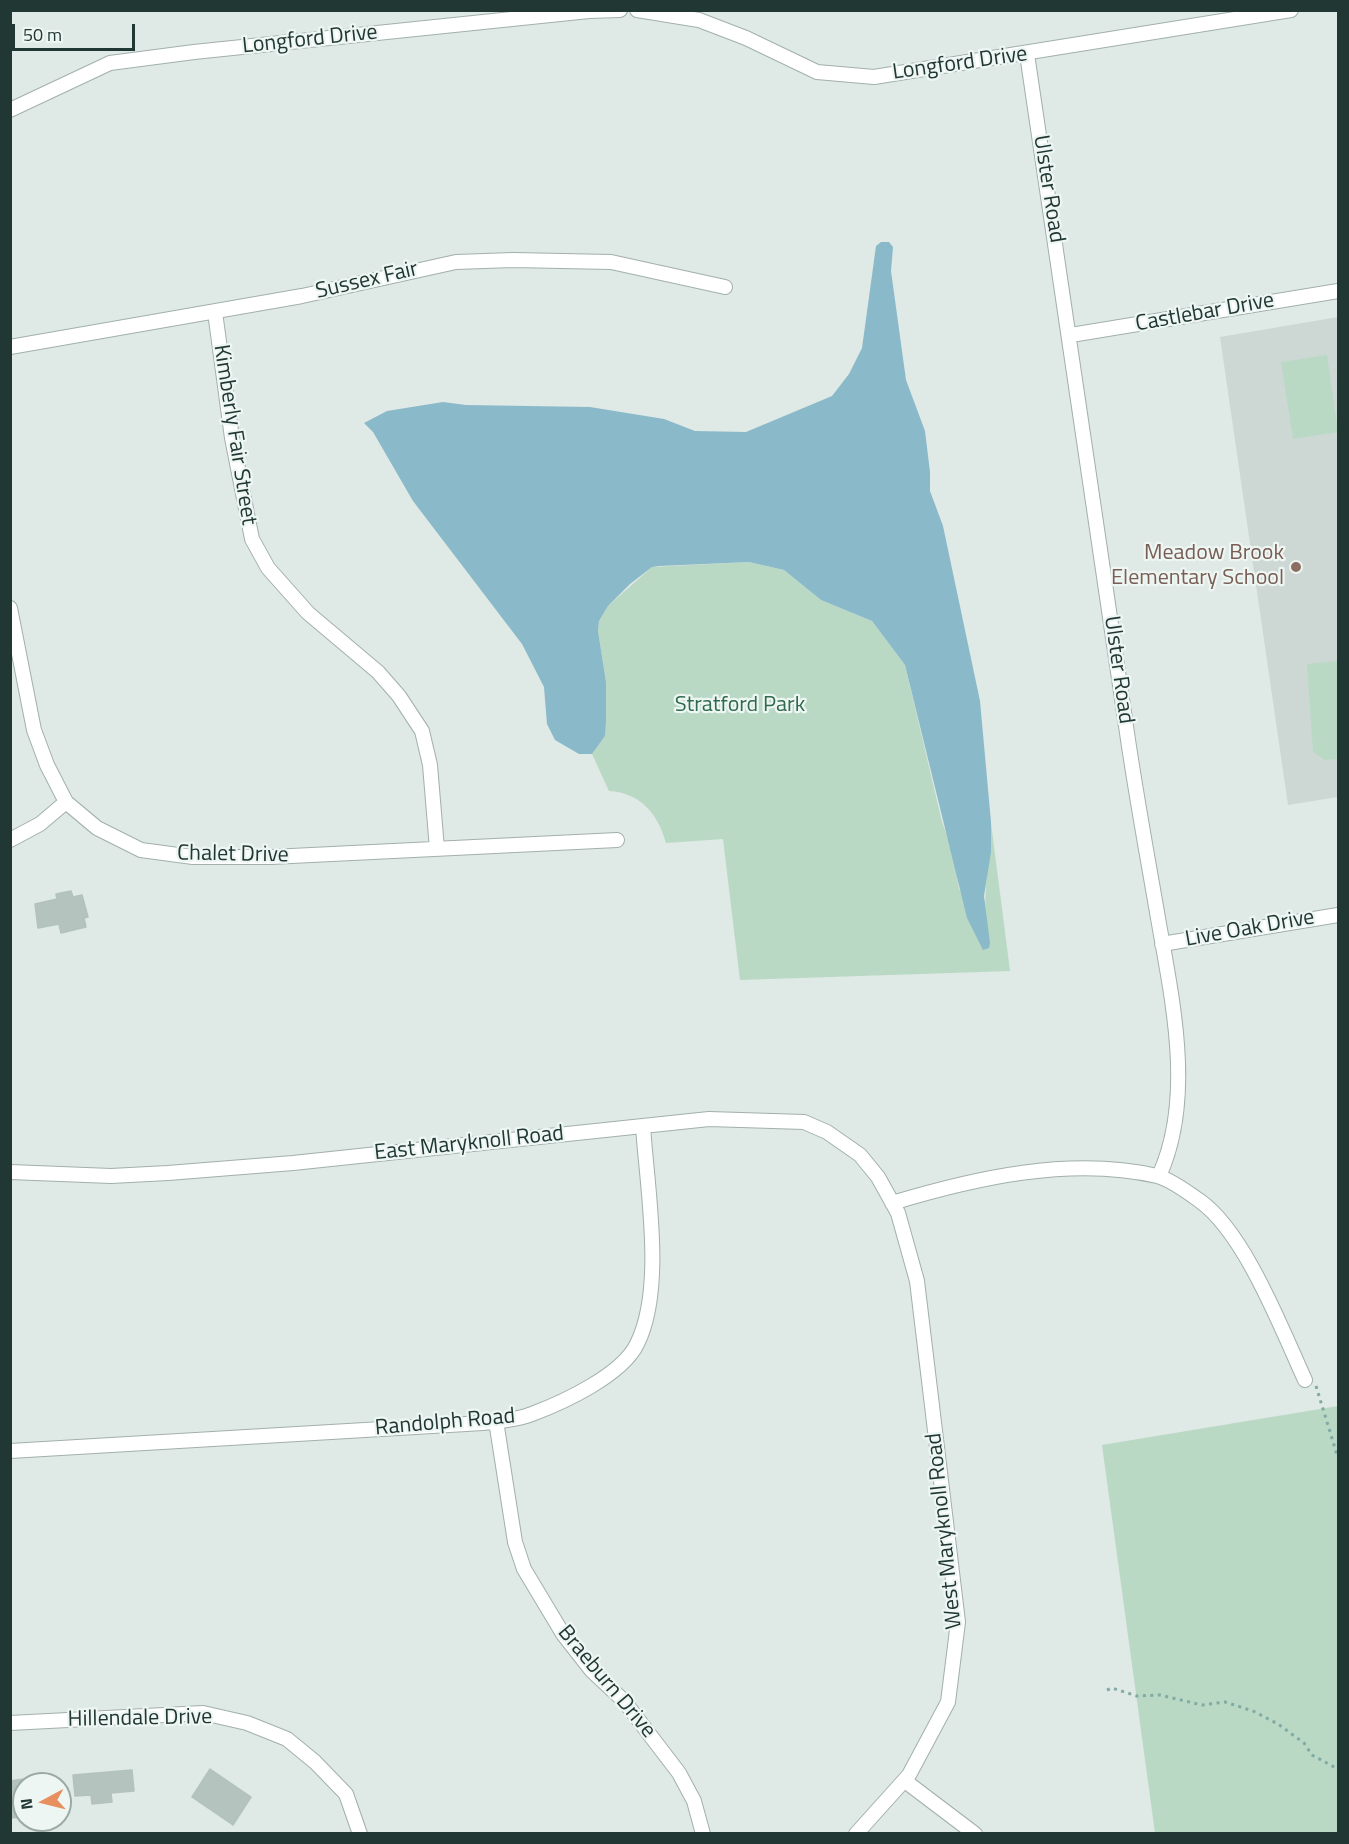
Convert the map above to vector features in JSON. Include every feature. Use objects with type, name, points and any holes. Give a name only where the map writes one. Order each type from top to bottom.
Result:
[{"type":"street","name":"Longford Drive","points":[[10,110],[110,63],[589,11],[620,10]]},
{"type":"street","name":"Longford Drive","points":[[637,10],[700,15],[818,72],[874,77],[1291,10]]},
{"type":"street","name":"Ulster Road","points":[[1027,54],[1071,335],[1127,731],[1173,1018],[1177,1109],[1168,1157],[1159,1176]]},
{"type":"street","name":"Sussex Fair","points":[[10,347],[215,312],[456,262],[513,260],[611,262],[725,287]]},
{"type":"street","name":"Castlebar Drive","points":[[1071,335],[1338,291]]},
{"type":"street","name":"Kimberly Fair Street","points":[[215,312],[232,438],[252,539],[268,568],[308,614],[378,672],[399,696],[422,731],[430,765],[437,849]]},
{"type":"street","name":"Chalet Drive","points":[[10,608],[34,730],[66,802],[97,828],[141,850],[193,857],[271,857],[617,840]]},
{"type":"street","points":[[10,840],[40,824],[66,802]]},
{"type":"street","name":"Live Oak Drive","points":[[1162,944],[1338,915]]},
{"type":"street","name":"East Maryknoll Road","points":[[10,1172],[111,1176],[168,1173],[293,1163],[709,1119],[804,1122],[827,1132],[860,1155],[878,1177],[892,1203]]},
{"type":"street","name":"Randolph Road","points":[[10,1451],[496,1421],[531,1415],[580,1393],[622,1363],[637,1344],[651,1296],[643,1126]]},
{"type":"street","points":[[892,1203],[957,1184],[1031,1173],[1082,1169],[1159,1176],[1201,1202],[1232,1236],[1267,1295],[1305,1380]]},
{"type":"street","name":"West Maryknoll Road","points":[[856,1833],[905,1781],[948,1702],[958,1622],[917,1281],[898,1213],[892,1203]]},
{"type":"street","name":"Braeburn Drive","points":[[496,1421],[516,1542],[524,1569],[563,1634],[592,1671],[624,1701],[680,1773],[694,1801],[703,1833]]},
{"type":"street","name":"Hillendale Drive","points":[[10,1723],[203,1713],[247,1723],[286,1739],[315,1762],[346,1794],[360,1833]]},
{"type":"street","points":[[905,1781],[975,1833]]},
{"type":"path","points":[[1305,1380],[1319,1388],[1330,1440],[1338,1458]]},
{"type":"path","points":[[1107,1690],[1112,1688],[1137,1696],[1160,1695],[1202,1705],[1225,1702],[1253,1711],[1278,1724],[1304,1743],[1312,1755],[1338,1769]]},
{"type":"shaded area","name":"Meadow Brook Elementary School","points":[[1338,317],[1338,797],[1288,805],[1220,337]]},
{"type":"green space","points":[[1327,355],[1338,432],[1293,439],[1281,362]]},
{"type":"green space","name":"Stratford Park","points":[[749,562],[784,570],[821,600],[872,621],[905,665],[942,822],[953,852],[959,889],[990,943],[985,898],[991,823],[1010,971],[740,980],[723,839],[666,843],[653,814],[646,807],[630,796],[609,791],[592,754],[605,736],[606,682],[598,631],[599,621],[608,606],[652,567]]},
{"type":"green space","points":[[1338,661],[1338,759],[1325,760],[1313,752],[1307,664]]},
{"type":"green space","points":[[1338,1406],[1338,1833],[1155,1833],[1102,1445]]},
{"type":"water","points":[[881,242],[889,242],[893,247],[891,271],[906,380],[925,431],[930,491],[943,526],[980,701],[991,822],[991,852],[984,896],[990,943],[989,948],[983,950],[967,918],[905,665],[872,621],[821,600],[784,570],[749,562],[652,567],[630,584],[608,606],[599,621],[598,631],[606,682],[605,736],[592,754],[579,754],[555,740],[547,724],[544,687],[522,644],[413,501],[373,432],[364,423],[387,411],[443,402],[466,405],[590,407],[664,419],[695,431],[746,432],[832,396],[849,374],[862,348],[876,246]]},
{"type":"building","points":[[71,891],[73,897],[82,895],[88,917],[84,918],[86,927],[61,933],[59,924],[38,928],[35,904],[57,899],[56,894]]},
{"type":"building","points":[[210,1769],[251,1797],[233,1825],[192,1797]]},
{"type":"building","points":[[132,1770],[134,1791],[111,1793],[112,1802],[92,1804],[91,1795],[75,1796],[73,1775]]},
{"type":"building","points":[[10,1781],[12,1781],[12,1818],[10,1818]]},
{"type":"place","name":"Meadow Brook Elementary School","points":[[1296,567]]}]
